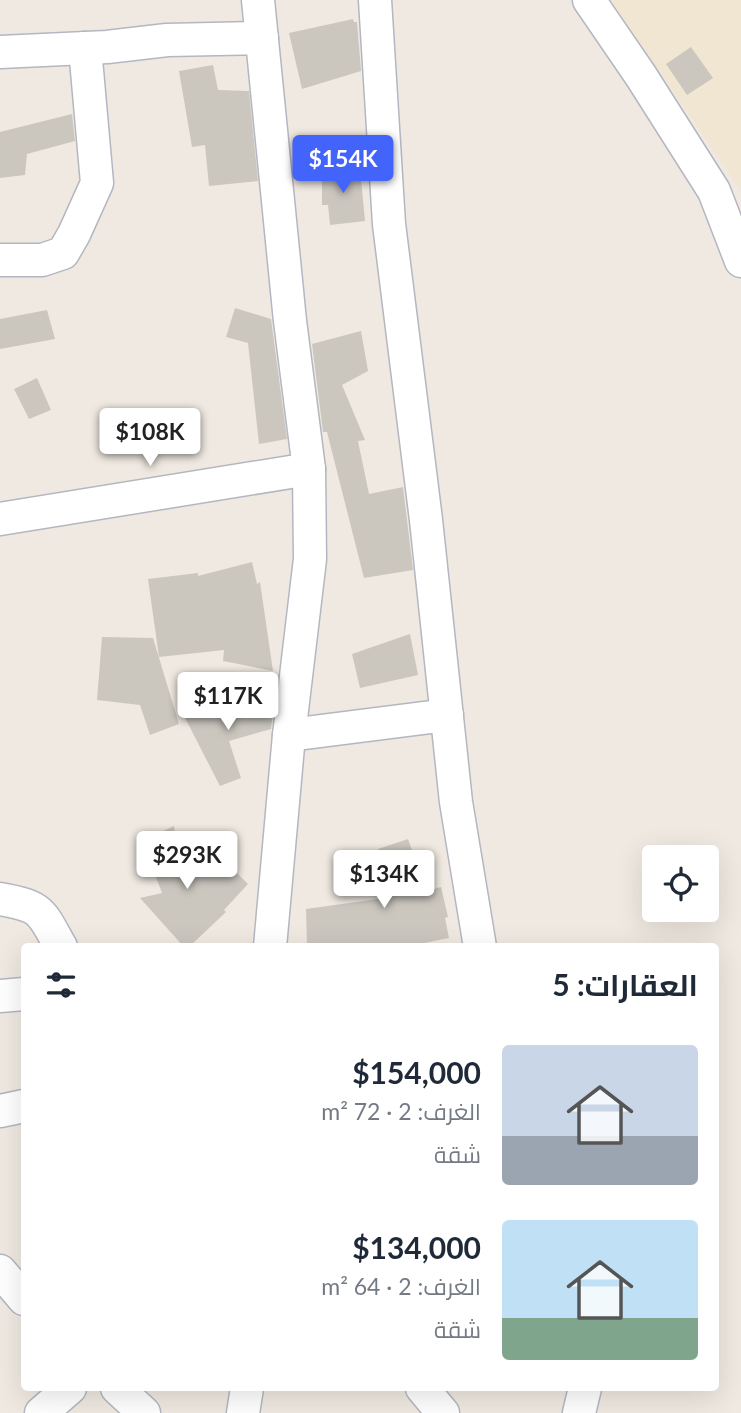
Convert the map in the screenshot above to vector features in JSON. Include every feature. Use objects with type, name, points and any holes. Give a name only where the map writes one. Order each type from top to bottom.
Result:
[{"type":"street","points":[[258,0],[290,321],[309,469],[310,559],[289,735],[270,943]]},
{"type":"street","points":[[375,0],[389,224],[424,506],[456,802],[479,943]]},
{"type":"street","points":[[589,0],[714,191],[741,261]]},
{"type":"street","points":[[0,52],[85,48],[167,40],[262,38]]},
{"type":"street","points":[[0,260],[42,260],[63,253],[97,183],[85,48]]},
{"type":"street","points":[[0,519],[309,469]]},
{"type":"street","points":[[289,735],[447,715]]},
{"type":"street","points":[[0,899],[32,906],[44,916],[59,943]]},
{"type":"street","points":[[0,996],[21,994]]},
{"type":"street","points":[[0,1111],[21,1108]]},
{"type":"street","points":[[0,1271],[21,1296]]},
{"type":"street","points":[[41,1413],[67,1391]]},
{"type":"street","points":[[120,1391],[144,1413]]},
{"type":"street","points":[[243,1413],[247,1391]]},
{"type":"street","points":[[425,1391],[443,1413]]},
{"type":"street","points":[[579,1413],[583,1391]]},
{"type":"shaded area","points":[[611,0],[741,0],[741,191]]},
{"type":"building","points":[[353,19],[357,22],[361,71],[302,89],[289,33]]},
{"type":"building","points":[[691,47],[713,78],[687,95],[666,64]]},
{"type":"building","points":[[213,65],[218,90],[249,91],[258,181],[209,186],[205,145],[192,147],[179,71]]},
{"type":"building","points":[[72,114],[75,141],[27,154],[25,175],[0,178],[0,132]]},
{"type":"building","points":[[322,166],[360,169],[365,221],[330,225],[328,205],[322,205]]},
{"type":"building","points":[[235,308],[271,319],[287,439],[259,444],[248,343],[226,337]]},
{"type":"building","points":[[47,310],[55,339],[0,349],[0,319]]},
{"type":"building","points":[[361,331],[368,371],[342,385],[365,440],[358,441],[369,494],[403,487],[413,570],[364,578],[327,432],[323,432],[312,344]]},
{"type":"building","points":[[37,378],[51,410],[29,419],[14,389]]},
{"type":"building","points":[[252,562],[257,584],[260,582],[273,671],[223,661],[224,650],[159,657],[148,579],[198,573],[198,576]]},
{"type":"building","points":[[410,634],[418,675],[360,688],[352,654]]},
{"type":"building","points":[[102,637],[153,638],[179,724],[150,735],[140,705],[97,700]]},
{"type":"building","points":[[275,698],[271,729],[229,741],[241,778],[220,786],[182,712]]},
{"type":"building","points":[[174,826],[179,863],[192,863],[194,876],[234,870],[248,884],[224,910],[226,912],[193,943],[180,943],[140,898],[162,893],[142,841]]},
{"type":"building","points":[[408,839],[426,891],[441,887],[448,917],[445,918],[449,938],[425,943],[307,943],[306,909],[385,898],[378,849]]}]
